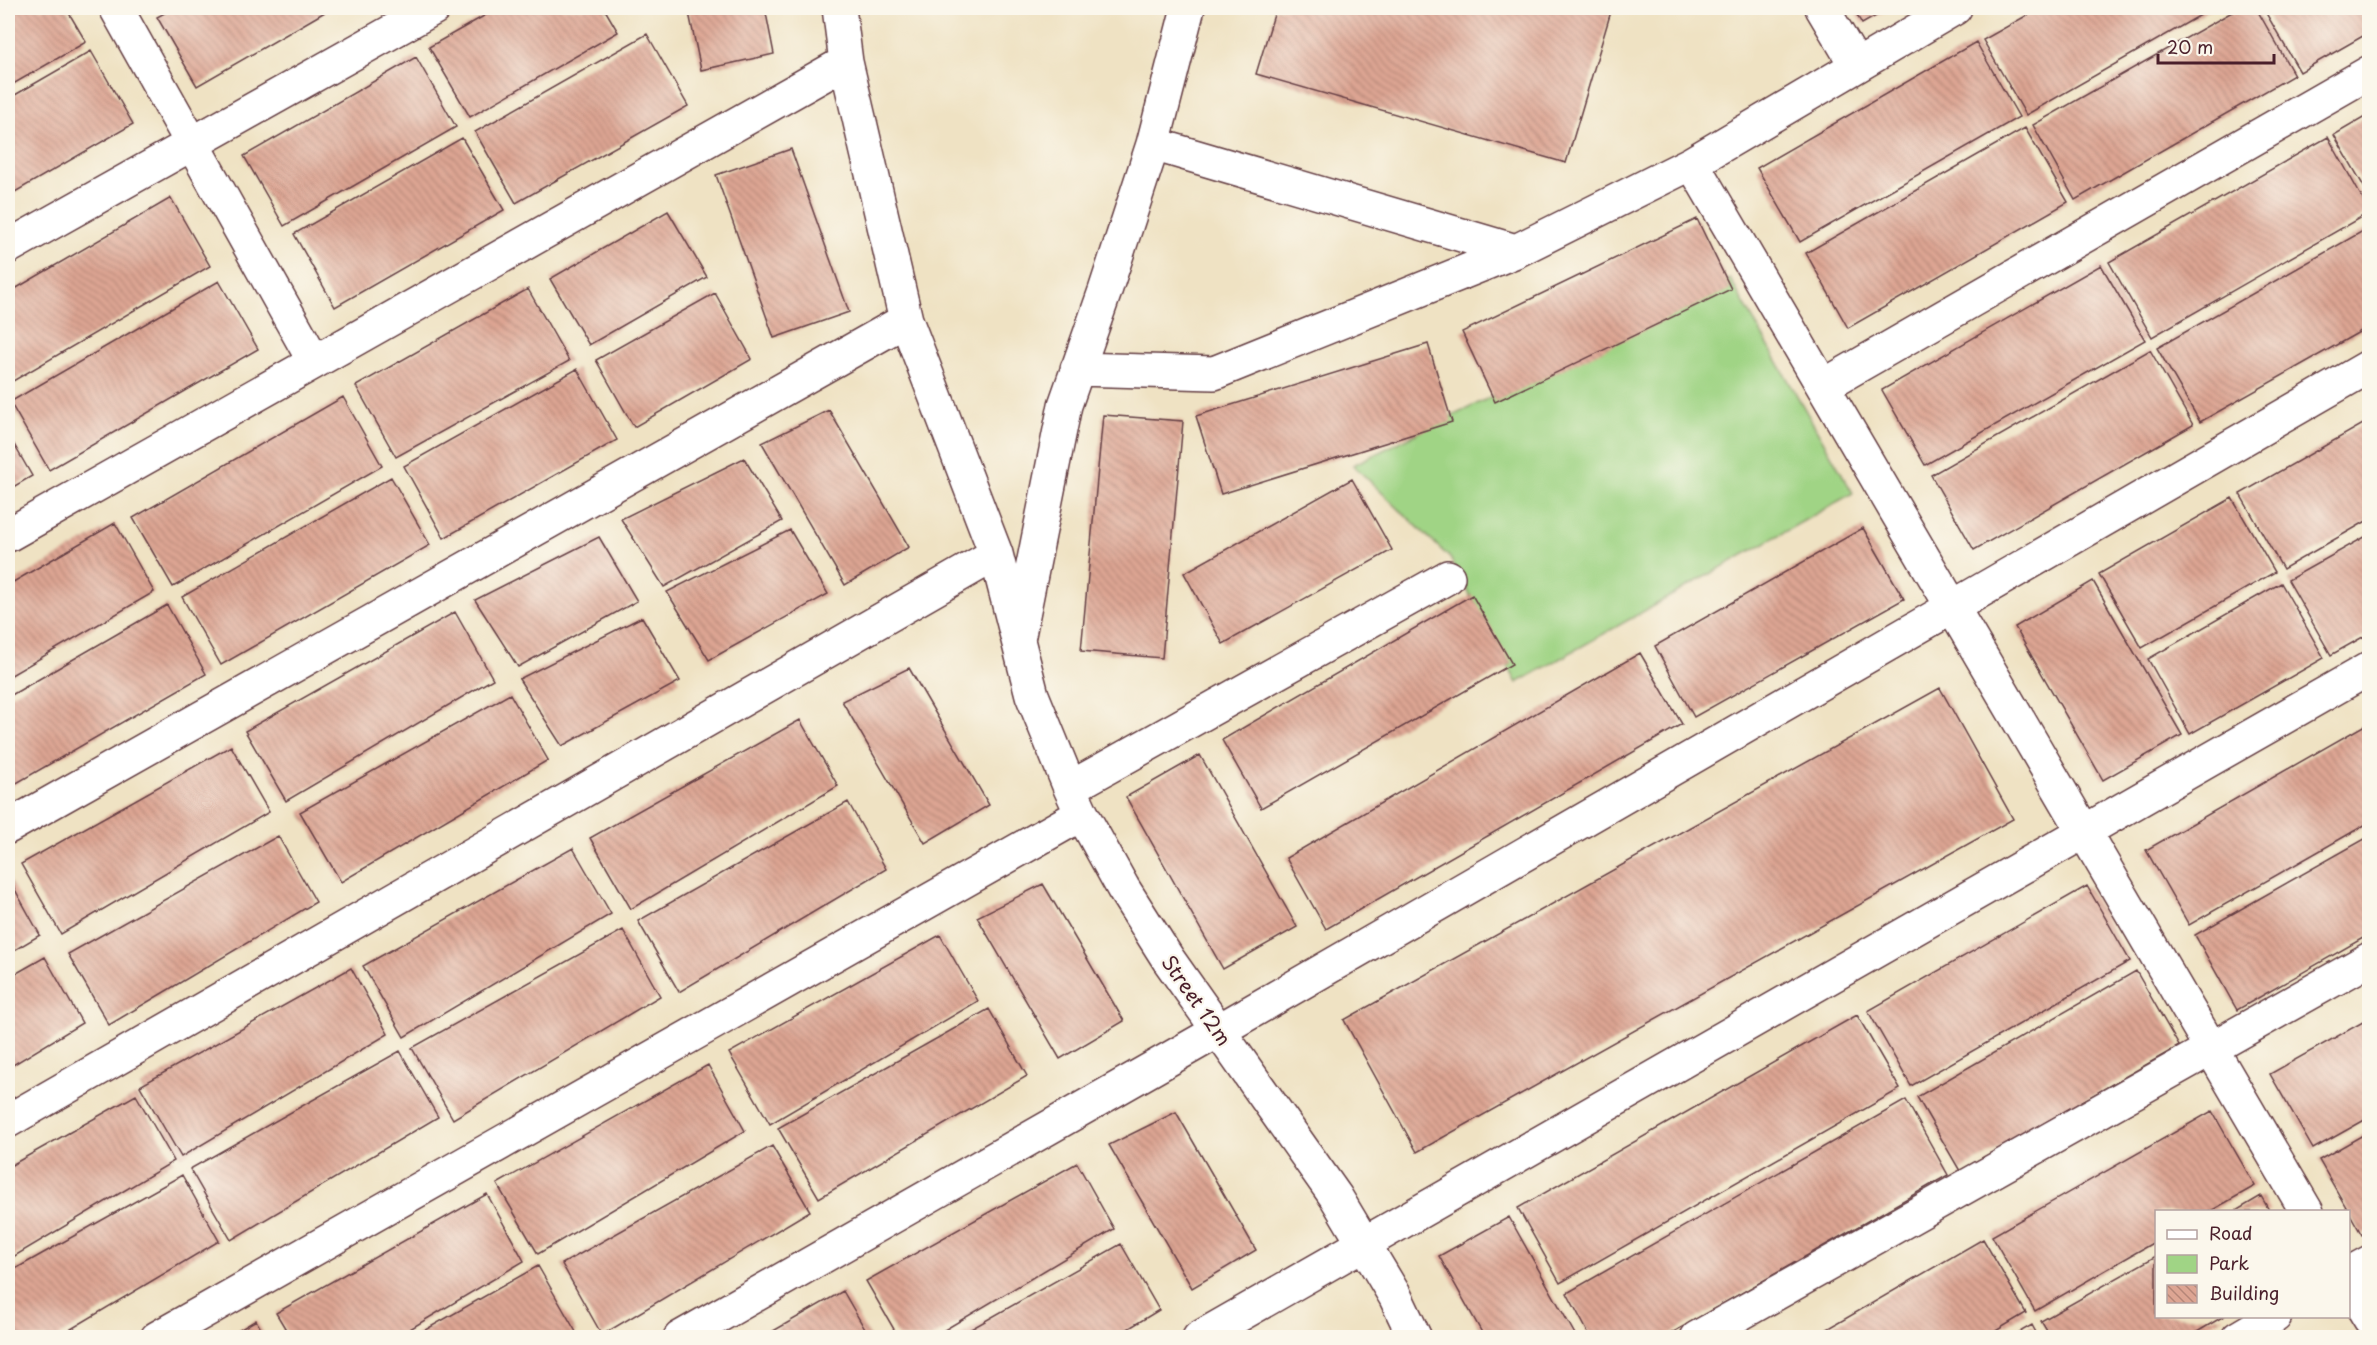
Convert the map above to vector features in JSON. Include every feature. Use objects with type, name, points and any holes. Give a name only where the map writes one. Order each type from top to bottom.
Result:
[{"type":"street","points":[[116,8],[314,361]]},
{"type":"street","points":[[8,247],[434,8]]},
{"type":"street","name":"Street 12m","points":[[839,8],[846,62],[906,320],[996,554],[1032,695],[1076,801],[1123,888],[1168,960],[1336,1197],[1415,1338]]},
{"type":"street","points":[[1018,642],[1065,405],[1153,144],[1188,8]]},
{"type":"street","points":[[1822,8],[1856,65]]},
{"type":"street","points":[[1077,369],[1214,373],[1516,251],[1692,163],[1955,8]]},
{"type":"street","points":[[8,535],[846,62]]},
{"type":"street","points":[[1823,386],[2370,72]]},
{"type":"street","points":[[1153,144],[1516,251]]},
{"type":"street","points":[[1692,163],[2306,1210]]},
{"type":"street","points":[[8,827],[906,320]]},
{"type":"street","points":[[680,1338],[1218,1031],[2370,366]]},
{"type":"street","points":[[8,1121],[996,554]]},
{"type":"street","points":[[157,1338],[1076,801],[1448,577]]},
{"type":"street","points":[[1199,1338],[2370,668]]},
{"type":"street","points":[[1697,1338],[2370,959]]},
{"type":"street","points":[[2350,1273],[2370,1262]]},
{"type":"street","points":[[2350,1285],[2370,1319]]},
{"type":"street","points":[[2238,1338],[2273,1318]]},
{"type":"green space","points":[[1730,279],[1853,493],[1517,683],[1450,558],[1353,465]]},
{"type":"building","points":[[8,8],[66,8],[86,42],[8,87]]},
{"type":"building","points":[[174,8],[330,9],[197,86],[157,17]]},
{"type":"building","points":[[498,8],[604,8],[618,32],[470,117],[429,47]]},
{"type":"building","points":[[688,8],[765,8],[774,54],[701,70]]},
{"type":"building","points":[[1276,8],[1612,8],[1566,163],[1256,74]]},
{"type":"building","points":[[1853,8],[1890,8],[1862,24]]},
{"type":"building","points":[[2040,8],[2213,8],[2026,115],[1983,40]]},
{"type":"building","points":[[2239,8],[2256,8],[2294,75],[2075,200],[2033,125]]},
{"type":"building","points":[[2263,8],[2370,8],[2370,32],[2300,72]]},
{"type":"building","points":[[647,34],[688,106],[516,203],[475,132]]},
{"type":"building","points":[[1976,42],[2019,117],[1800,242],[1757,168]]},
{"type":"building","points":[[91,51],[133,124],[8,196],[8,99]]},
{"type":"building","points":[[416,57],[456,127],[284,226],[244,156]]},
{"type":"building","points":[[2370,114],[2370,197],[2334,135]]},
{"type":"building","points":[[2025,128],[2068,202],[1848,328],[1806,253]]},
{"type":"building","points":[[2328,137],[2370,212],[2152,337],[2109,262]]},
{"type":"building","points":[[462,138],[504,210],[335,307],[294,234]]},
{"type":"building","points":[[791,149],[849,312],[774,338],[716,175]]},
{"type":"building","points":[[171,198],[210,266],[8,384],[8,293]]},
{"type":"building","points":[[668,211],[707,277],[589,345],[550,279]]},
{"type":"building","points":[[1697,219],[1731,289],[1495,402],[1462,332]]},
{"type":"building","points":[[2370,227],[2370,326],[2200,422],[2157,348]]},
{"type":"building","points":[[2101,265],[2145,340],[1925,465],[1882,390]]},
{"type":"building","points":[[219,281],[258,349],[49,470],[10,402]]},
{"type":"building","points":[[528,289],[569,361],[396,457],[356,386]]},
{"type":"building","points":[[715,293],[752,359],[634,427],[596,360]]},
{"type":"building","points":[[1428,344],[1452,422],[1221,494],[1196,416]]},
{"type":"building","points":[[2150,350],[2193,425],[1974,550],[1931,475]]},
{"type":"building","points":[[577,369],[617,440],[444,538],[404,466]]},
{"type":"building","points":[[343,397],[382,466],[173,587],[133,518]]},
{"type":"building","points":[[829,410],[909,547],[845,585],[762,443]]},
{"type":"building","points":[[1103,415],[1183,421],[1162,658],[1081,651]]},
{"type":"building","points":[[2370,420],[2370,519],[2283,569],[2240,494]]},
{"type":"building","points":[[8,434],[32,476],[8,490]]},
{"type":"building","points":[[744,458],[782,521],[664,587],[621,519]]},
{"type":"building","points":[[391,477],[430,545],[221,665],[182,597]]},
{"type":"building","points":[[1352,479],[1392,550],[1223,644],[1184,573]]},
{"type":"building","points":[[2232,498],[2275,572],[2142,648],[2099,574]]},
{"type":"building","points":[[115,523],[154,592],[8,677],[8,585]]},
{"type":"building","points":[[1863,528],[1904,599],[1694,717],[1655,646]]},
{"type":"building","points":[[790,530],[828,594],[709,660],[667,592]]},
{"type":"building","points":[[2370,534],[2370,633],[2331,655],[2288,580]]},
{"type":"building","points":[[599,537],[637,601],[518,667],[475,600]]},
{"type":"building","points":[[2093,581],[2182,735],[2103,780],[2015,627]]},
{"type":"building","points":[[2281,583],[2324,658],[2190,734],[2148,659]]},
{"type":"building","points":[[1472,595],[1512,664],[1261,808],[1222,740]]},
{"type":"building","points":[[167,605],[206,674],[8,788],[8,697]]},
{"type":"building","points":[[455,612],[493,679],[286,801],[245,731]]},
{"type":"building","points":[[642,617],[680,681],[562,746],[519,679]]},
{"type":"building","points":[[1640,653],[1682,724],[1326,929],[1286,858]]},
{"type":"building","points":[[909,668],[989,805],[925,843],[842,701]]},
{"type":"building","points":[[1940,688],[2013,819],[1417,1152],[1344,1020]]},
{"type":"building","points":[[510,694],[548,760],[341,882],[300,812]]},
{"type":"building","points":[[800,720],[838,786],[631,909],[590,838]]},
{"type":"building","points":[[2365,725],[2370,733],[2370,822],[2189,925],[2146,850]]},
{"type":"building","points":[[231,746],[269,812],[61,934],[21,864]]},
{"type":"building","points":[[1200,755],[1297,927],[1223,969],[1126,797]]},
{"type":"building","points":[[848,802],[886,869],[679,992],[638,921]]},
{"type":"building","points":[[278,836],[316,902],[109,1025],[68,954]]},
{"type":"building","points":[[2370,836],[2370,934],[2237,1010],[2195,935]]},
{"type":"building","points":[[573,848],[611,914],[404,1037],[363,966]]},
{"type":"building","points":[[8,877],[40,935],[8,954]]},
{"type":"building","points":[[1043,884],[1124,1021],[1060,1059],[977,917]]},
{"type":"building","points":[[2087,886],[2130,961],[1911,1086],[1868,1011]]},
{"type":"building","points":[[623,930],[660,996],[453,1119],[412,1048]]},
{"type":"building","points":[[940,935],[978,1001],[770,1124],[729,1053]]},
{"type":"building","points":[[45,957],[82,1023],[8,1068],[8,978]]},
{"type":"building","points":[[351,968],[388,1034],[181,1157],[140,1086]]},
{"type":"building","points":[[2136,971],[2179,1046],[1960,1171],[1917,1097]]},
{"type":"building","points":[[989,1009],[1027,1076],[819,1198],[778,1128]]},
{"type":"building","points":[[1857,1015],[1900,1089],[1560,1283],[1518,1208]]},
{"type":"building","points":[[2370,1018],[2370,1117],[2313,1149],[2270,1074]]},
{"type":"building","points":[[400,1051],[438,1117],[231,1240],[190,1169]]},
{"type":"building","points":[[708,1065],[745,1131],[538,1254],[497,1184]]},
{"type":"building","points":[[136,1095],[174,1161],[8,1260],[8,1167]]},
{"type":"building","points":[[1906,1100],[1948,1175],[1663,1338],[1591,1338],[1567,1293]]},
{"type":"building","points":[[2212,1111],[2255,1186],[2213,1210],[2155,1210],[2155,1242],[2035,1311],[1992,1236]]},
{"type":"building","points":[[1176,1112],[1256,1250],[1192,1288],[1109,1145]]},
{"type":"building","points":[[2370,1131],[2370,1230],[2362,1235],[2350,1210],[2348,1210],[2319,1160]]},
{"type":"building","points":[[772,1146],[810,1211],[602,1335],[562,1264]]},
{"type":"building","points":[[1077,1163],[1114,1229],[931,1338],[899,1338],[866,1281]]},
{"type":"building","points":[[182,1175],[219,1241],[56,1338],[8,1338],[8,1273]]},
{"type":"building","points":[[487,1194],[524,1261],[395,1338],[291,1338],[276,1313]]},
{"type":"building","points":[[2261,1196],[2269,1210],[2237,1210]]},
{"type":"building","points":[[1509,1217],[1577,1338],[1485,1338],[1439,1256]]},
{"type":"building","points":[[1983,1239],[2026,1313],[1984,1338],[1812,1338]]},
{"type":"building","points":[[1121,1244],[1159,1310],[1113,1338],[955,1338]]},
{"type":"building","points":[[2155,1257],[2155,1318],[2221,1318],[2187,1338],[2051,1338],[2041,1321]]},
{"type":"building","points":[[538,1266],[576,1332],[567,1338],[411,1338]]},
{"type":"building","points":[[843,1291],[870,1338],[761,1338]]},
{"type":"building","points":[[256,1320],[266,1338],[226,1338]]},
{"type":"building","points":[[2032,1325],[2039,1338],[2009,1338]]}]
